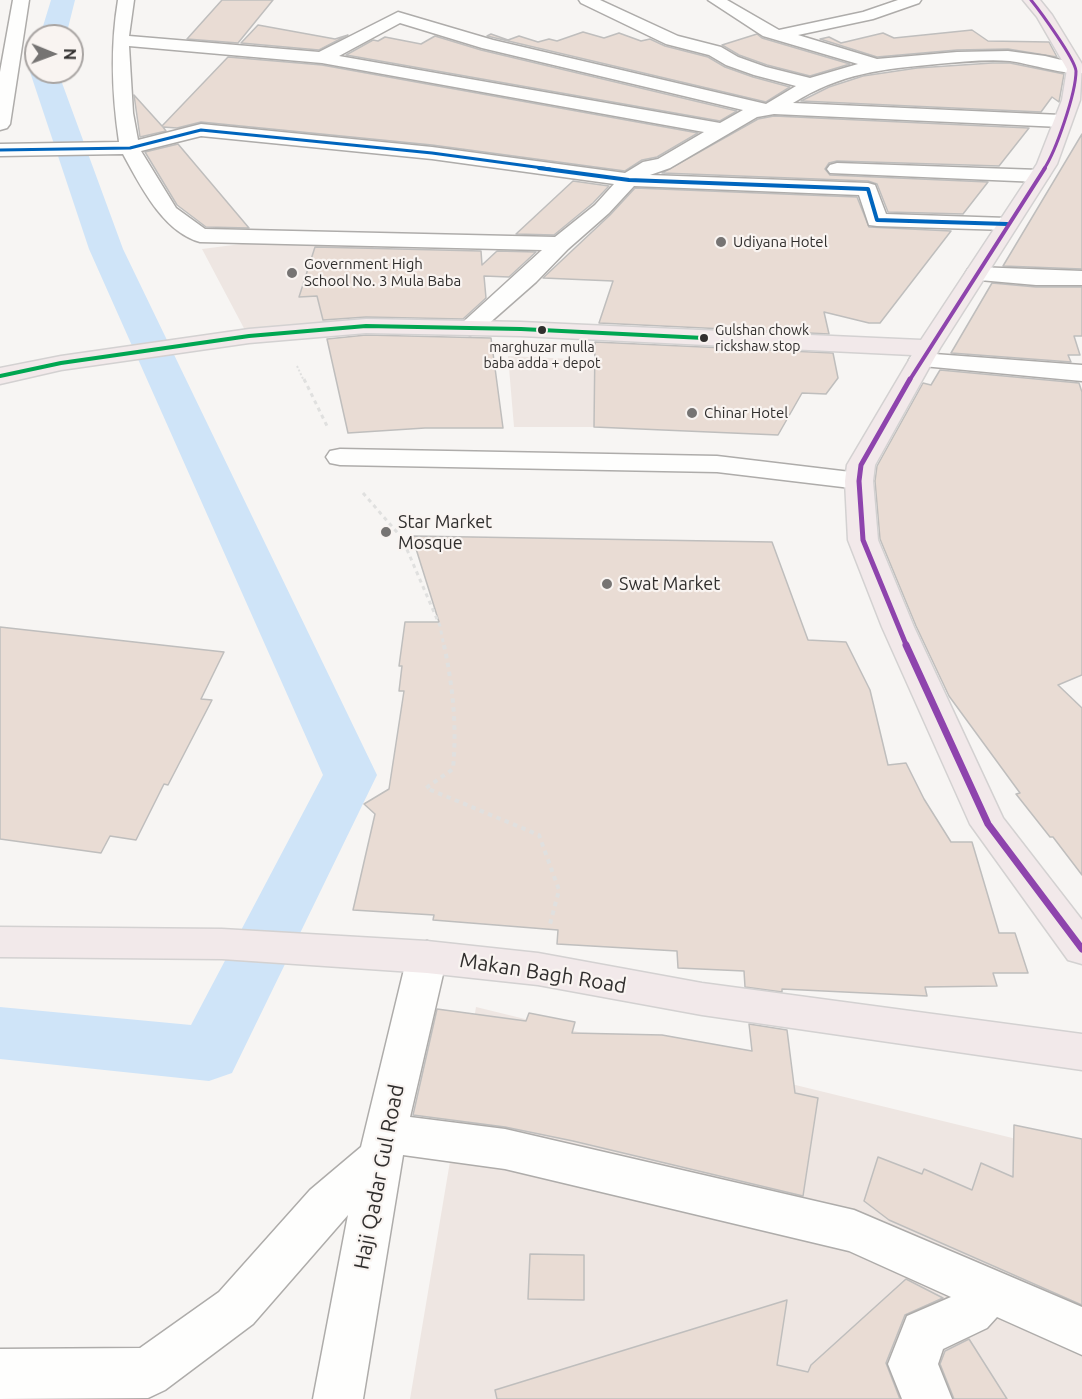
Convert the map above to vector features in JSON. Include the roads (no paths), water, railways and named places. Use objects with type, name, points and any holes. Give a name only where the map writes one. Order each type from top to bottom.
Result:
[{"type":"main road","points":[[1031,0],[1056,33],[1079,76],[1071,100],[1061,121],[1047,164],[924,354],[861,465],[859,481],[863,540],[898,627],[988,824],[1082,949]]},
{"type":"main road","points":[[0,376],[61,363],[249,336],[366,326],[470,328],[924,354]]},
{"type":"main road","name":"Makan Bagh Road","points":[[0,942],[222,944],[428,957],[538,969],[702,999],[1082,1052]]},
{"type":"street","points":[[0,124],[21,0],[16,0]]},
{"type":"street","points":[[126,0],[120,40],[124,113],[130,148],[149,183],[169,212],[201,235],[560,244]]},
{"type":"street","points":[[587,0],[672,40],[715,51],[732,61],[760,71],[812,84]]},
{"type":"street","points":[[716,0],[769,32],[876,64]]},
{"type":"street","points":[[779,34],[867,16],[913,0]]},
{"type":"street","points":[[322,58],[398,16],[499,47],[770,109],[1061,121]]},
{"type":"street","points":[[120,40],[322,58],[725,130]]},
{"type":"street","points":[[663,164],[751,113],[770,109],[812,84],[853,69],[876,64],[957,57],[1008,56],[1045,61],[1079,76]]},
{"type":"street","points":[[0,150],[130,148],[201,130],[432,153],[629,180],[868,189],[877,220],[1008,224]]},
{"type":"street","points":[[470,328],[528,277],[560,244],[602,210],[629,180],[650,166],[663,164],[1039,176]]},
{"type":"street","points":[[976,274],[1082,278]]},
{"type":"street","points":[[924,354],[1082,373]]},
{"type":"street","points":[[340,457],[717,464],[859,481]]},
{"type":"street","name":"Haji Qadar Gul Road","points":[[338,1399],[382,1145],[428,957]]},
{"type":"street","points":[[0,1374],[147,1373],[236,1308],[382,1145],[505,1149],[854,1232],[1082,1331]]},
{"type":"street","points":[[927,1399],[913,1364],[924,1333],[970,1312],[989,1291]]},
{"type":"waterway","points":[[56,24],[63,0]]},
{"type":"waterway","points":[[0,1033],[209,1054],[350,775],[106,249],[48,84]]},
{"type":"place","name":"Udiyana Hotel","points":[[721,242]]},
{"type":"place","name":"Government High School No. 3 Mula Baba","points":[[292,273]]},
{"type":"place","name":"marghuzar mulla baba adda + depot","points":[[542,330]]},
{"type":"place","name":"Gulshan chowk rickshaw stop","points":[[704,338]]},
{"type":"place","name":"Chinar Hotel","points":[[692,413]]},
{"type":"place","name":"Star Market Mosque","points":[[386,532]]},
{"type":"place","name":"Swat Market","points":[[607,584]]}]
